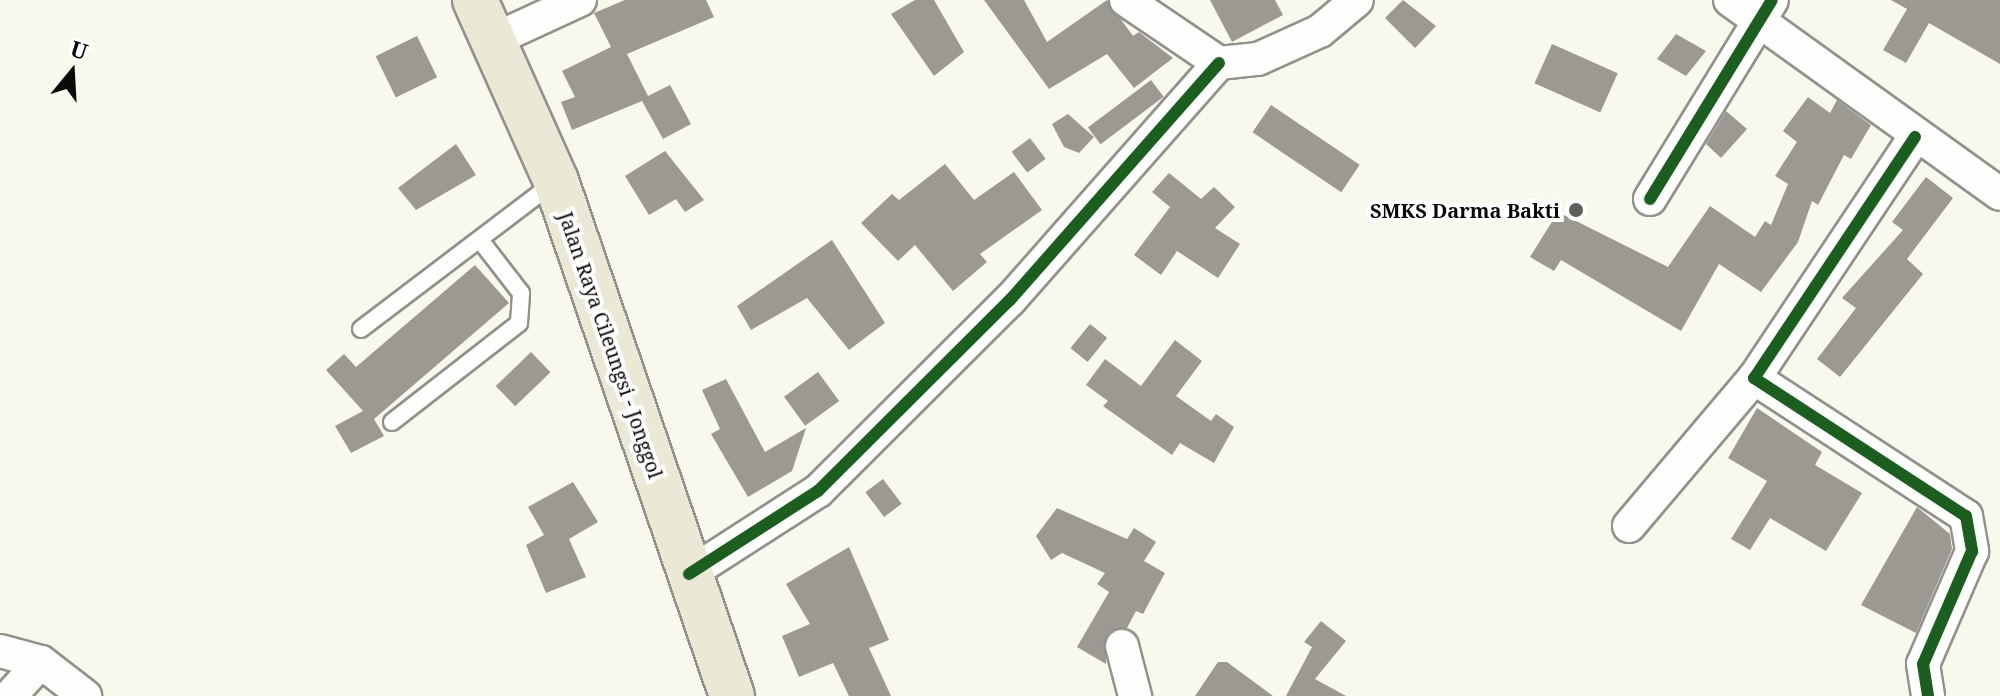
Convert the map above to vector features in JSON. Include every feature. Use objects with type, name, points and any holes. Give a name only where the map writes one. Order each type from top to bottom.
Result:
[{"type":"main road","name":"Jalan Raya Cileungsi - Jonggol","points":[[475,0],[556,181],[732,696]]},
{"type":"street","points":[[491,41],[580,0]]},
{"type":"street","points":[[1126,0],[1219,63],[1258,59],[1320,31],[1357,0]]},
{"type":"street","points":[[1730,0],[1767,9],[1915,137],[2000,194]]},
{"type":"street","points":[[1650,199],[1767,9]]},
{"type":"street","points":[[689,574],[818,491],[1010,300],[1219,63]]},
{"type":"street","points":[[1629,526],[1754,378],[1915,137]]},
{"type":"street","points":[[1754,378],[1966,516],[1972,551],[1923,664],[1928,696]]},
{"type":"street","points":[[1122,646],[1135,696]]},
{"type":"street","points":[[0,651],[41,662],[85,696]]},
{"type":"street","points":[[10,696],[41,662]]},
{"type":"lane","points":[[361,329],[556,181]]},
{"type":"lane","points":[[392,422],[519,323],[521,293],[480,240]]},
{"type":"building","points":[[625,0],[706,0],[714,17],[627,54],[648,96],[670,85],[691,124],[663,139],[642,101],[572,130],[561,102],[575,97],[562,71],[611,47],[594,13]]},
{"type":"building","points":[[915,0],[934,0],[964,52],[934,76],[891,14]]},
{"type":"building","points":[[984,0],[1024,0],[1047,42],[1107,0],[1133,36],[1139,32],[1173,58],[1134,88],[1107,54],[1049,89]]},
{"type":"building","points":[[1210,0],[1275,0],[1283,15],[1232,42]]},
{"type":"building","points":[[1403,0],[1436,26],[1415,48],[1385,18]]},
{"type":"building","points":[[1891,0],[2000,0],[2000,64],[1929,23],[1906,63],[1883,50],[1907,9]]},
{"type":"building","points":[[1676,34],[1706,51],[1686,76],[1657,59]]},
{"type":"building","points":[[417,36],[437,77],[396,98],[376,56]]},
{"type":"building","points":[[1552,44],[1618,73],[1600,113],[1535,83]]},
{"type":"building","points":[[1151,80],[1164,97],[1101,144],[1088,128]]},
{"type":"building","points":[[1808,97],[1830,113],[1837,100],[1871,125],[1851,159],[1844,155],[1818,205],[1812,201],[1798,242],[1761,292],[1719,264],[1681,331],[1561,260],[1554,271],[1530,257],[1558,212],[1668,267],[1710,206],[1755,237],[1765,221],[1771,225],[1788,184],[1775,176],[1797,142],[1783,131]]},
{"type":"building","points":[[1271,105],[1360,165],[1341,192],[1253,132]]},
{"type":"building","points":[[1726,111],[1747,129],[1721,158],[1706,144]]},
{"type":"building","points":[[1068,114],[1094,137],[1079,153],[1064,147],[1052,124]]},
{"type":"building","points":[[1030,138],[1046,159],[1027,173],[1012,152]]},
{"type":"building","points":[[456,144],[476,175],[416,210],[398,188]]},
{"type":"building","points":[[665,151],[704,200],[685,212],[676,199],[649,215],[625,176]]},
{"type":"building","points":[[945,164],[974,200],[1014,172],[1042,210],[980,254],[987,262],[953,291],[915,245],[898,261],[861,223],[892,194],[899,200]]},
{"type":"building","points":[[1169,173],[1201,199],[1214,187],[1235,207],[1215,228],[1240,244],[1218,278],[1177,251],[1161,275],[1134,255],[1170,207],[1152,192]]},
{"type":"building","points":[[1926,177],[1953,198],[1907,259],[1923,274],[1840,377],[1817,359],[1856,308],[1842,298],[1903,230],[1892,222]]},
{"type":"building","points":[[832,240],[885,323],[849,350],[807,298],[751,330],[737,306]]},
{"type":"building","points":[[475,265],[509,303],[374,419],[384,436],[351,453],[335,426],[363,411],[326,370],[344,354],[356,367]]},
{"type":"building","points":[[1090,324],[1107,338],[1088,362],[1070,348]]},
{"type":"building","points":[[1175,340],[1202,361],[1176,396],[1211,421],[1216,414],[1234,427],[1214,463],[1180,443],[1172,455],[1103,406],[1108,401],[1086,385],[1105,359],[1141,386]]},
{"type":"building","points":[[531,352],[550,372],[515,406],[496,386]]},
{"type":"building","points":[[818,372],[839,401],[805,426],[784,397]]},
{"type":"building","points":[[726,379],[765,452],[806,428],[792,471],[748,497],[711,434],[720,429],[702,390]]},
{"type":"building","points":[[1757,408],[1822,452],[1815,465],[1862,493],[1826,551],[1770,518],[1750,550],[1731,539],[1767,481],[1728,458]]},
{"type":"building","points":[[883,479],[902,504],[884,517],[865,492]]},
{"type":"building","points":[[573,482],[598,522],[569,539],[586,577],[546,593],[526,545],[544,535],[528,507]]},
{"type":"building","points":[[1917,507],[1950,534],[1952,549],[1916,633],[1861,605]]},
{"type":"building","points":[[1057,508],[1127,539],[1134,528],[1156,542],[1144,561],[1165,573],[1143,614],[1136,611],[1127,628],[1108,633],[1106,664],[1077,647],[1109,592],[1097,584],[1105,573],[1062,553],[1051,560],[1036,536]]},
{"type":"building","points":[[849,547],[889,640],[869,648],[891,696],[849,696],[833,663],[799,677],[782,636],[810,624],[786,584]]},
{"type":"building","points":[[1321,621],[1346,641],[1315,679],[1346,696],[1286,696],[1312,647],[1304,642]]},
{"type":"building","points":[[1218,662],[1227,662],[1273,696],[1195,696]]},
{"type":"cycle path","points":[[1650,199],[1772,0]]},
{"type":"cycle path","points":[[689,574],[818,491],[1010,300],[1219,63]]},
{"type":"cycle path","points":[[1915,137],[1754,378],[1966,516],[1972,551],[1923,664],[1928,696]]},
{"type":"place","name":"SMKS Darma Bakti","points":[[1576,210]]}]
